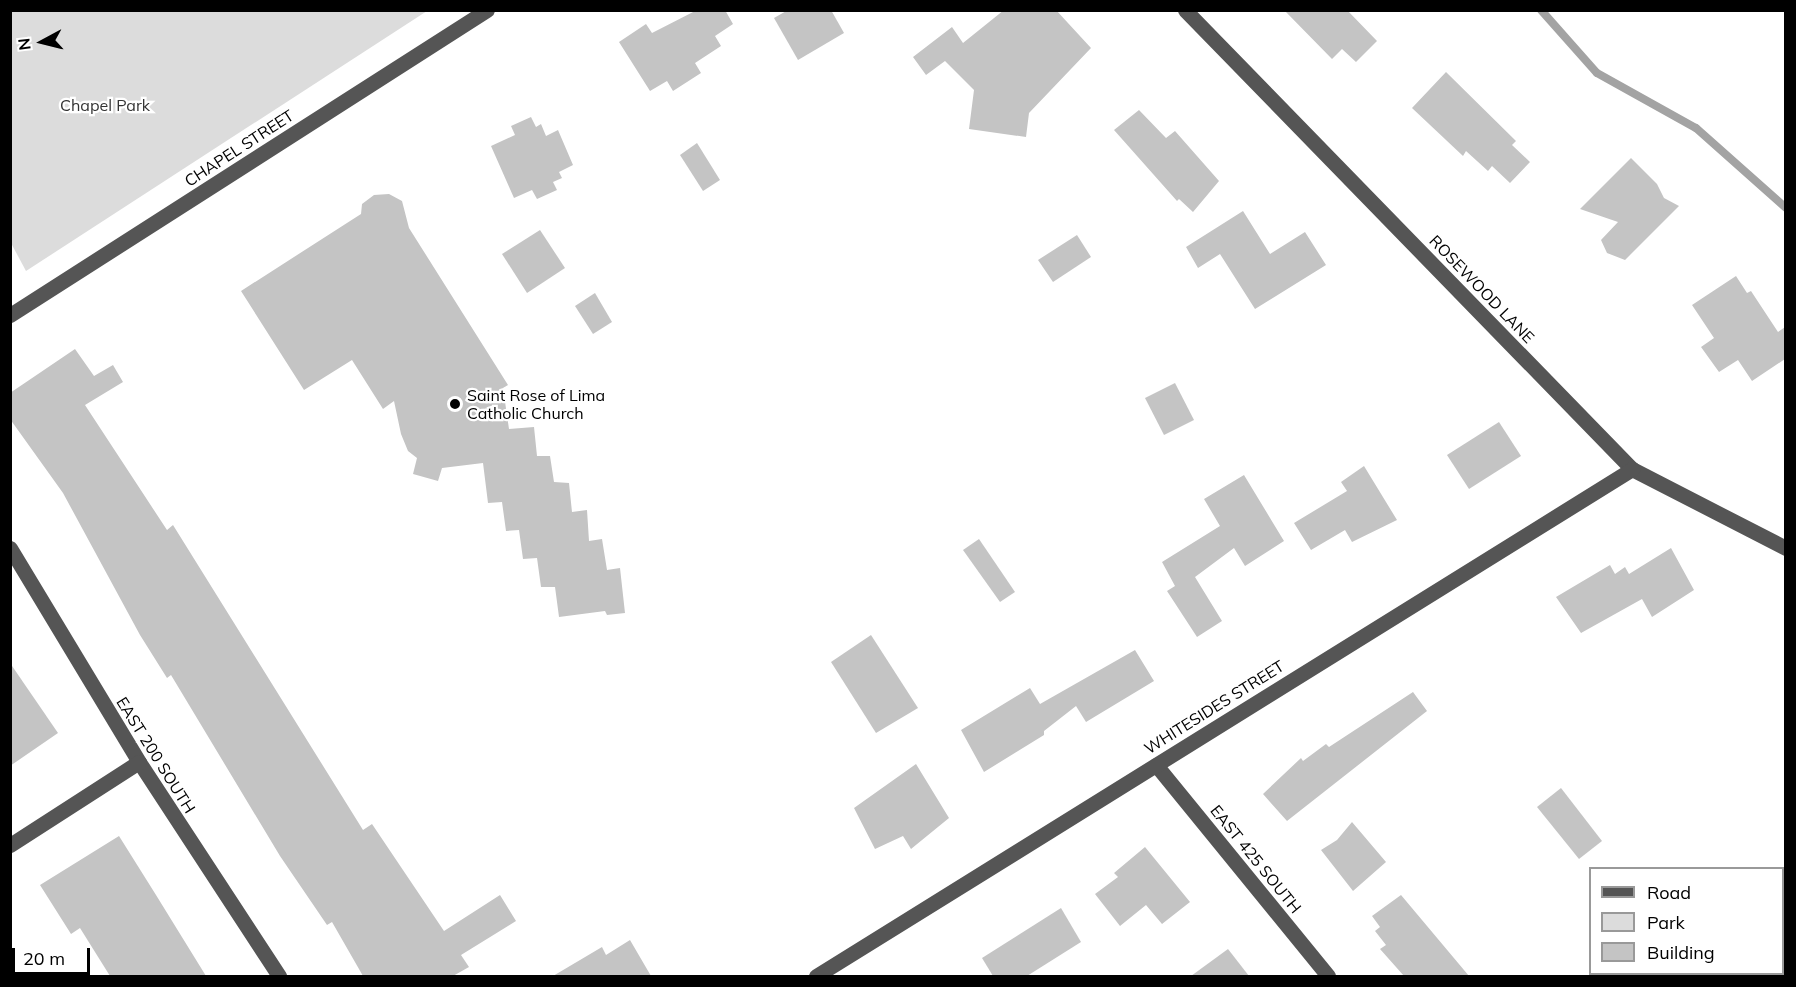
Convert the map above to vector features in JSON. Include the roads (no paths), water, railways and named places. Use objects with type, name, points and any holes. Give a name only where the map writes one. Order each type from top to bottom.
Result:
[{"type":"street","name":"CHAPEL STREET","points":[[10,315],[487,10]]},
{"type":"street","name":"ROSEWOOD LANE","points":[[1185,10],[1632,469],[1785,548]]},
{"type":"street","name":"WHITESIDES STREET","points":[[816,976],[1632,469]]},
{"type":"street","name":"EAST 200 SOUTH","points":[[10,548],[139,762],[279,976]]},
{"type":"street","points":[[10,845],[139,762]]},
{"type":"street","name":"EAST 425 SOUTH","points":[[1156,765],[1328,976]]},
{"type":"waterway","points":[[1541,10],[1597,73],[1696,128],[1786,208]]},
{"type":"place","name":"Saint Rose of Lima Catholic Church","points":[[455,404]]},
{"type":"park label","name":"Chapel Park","points":[[105,105]]}]
